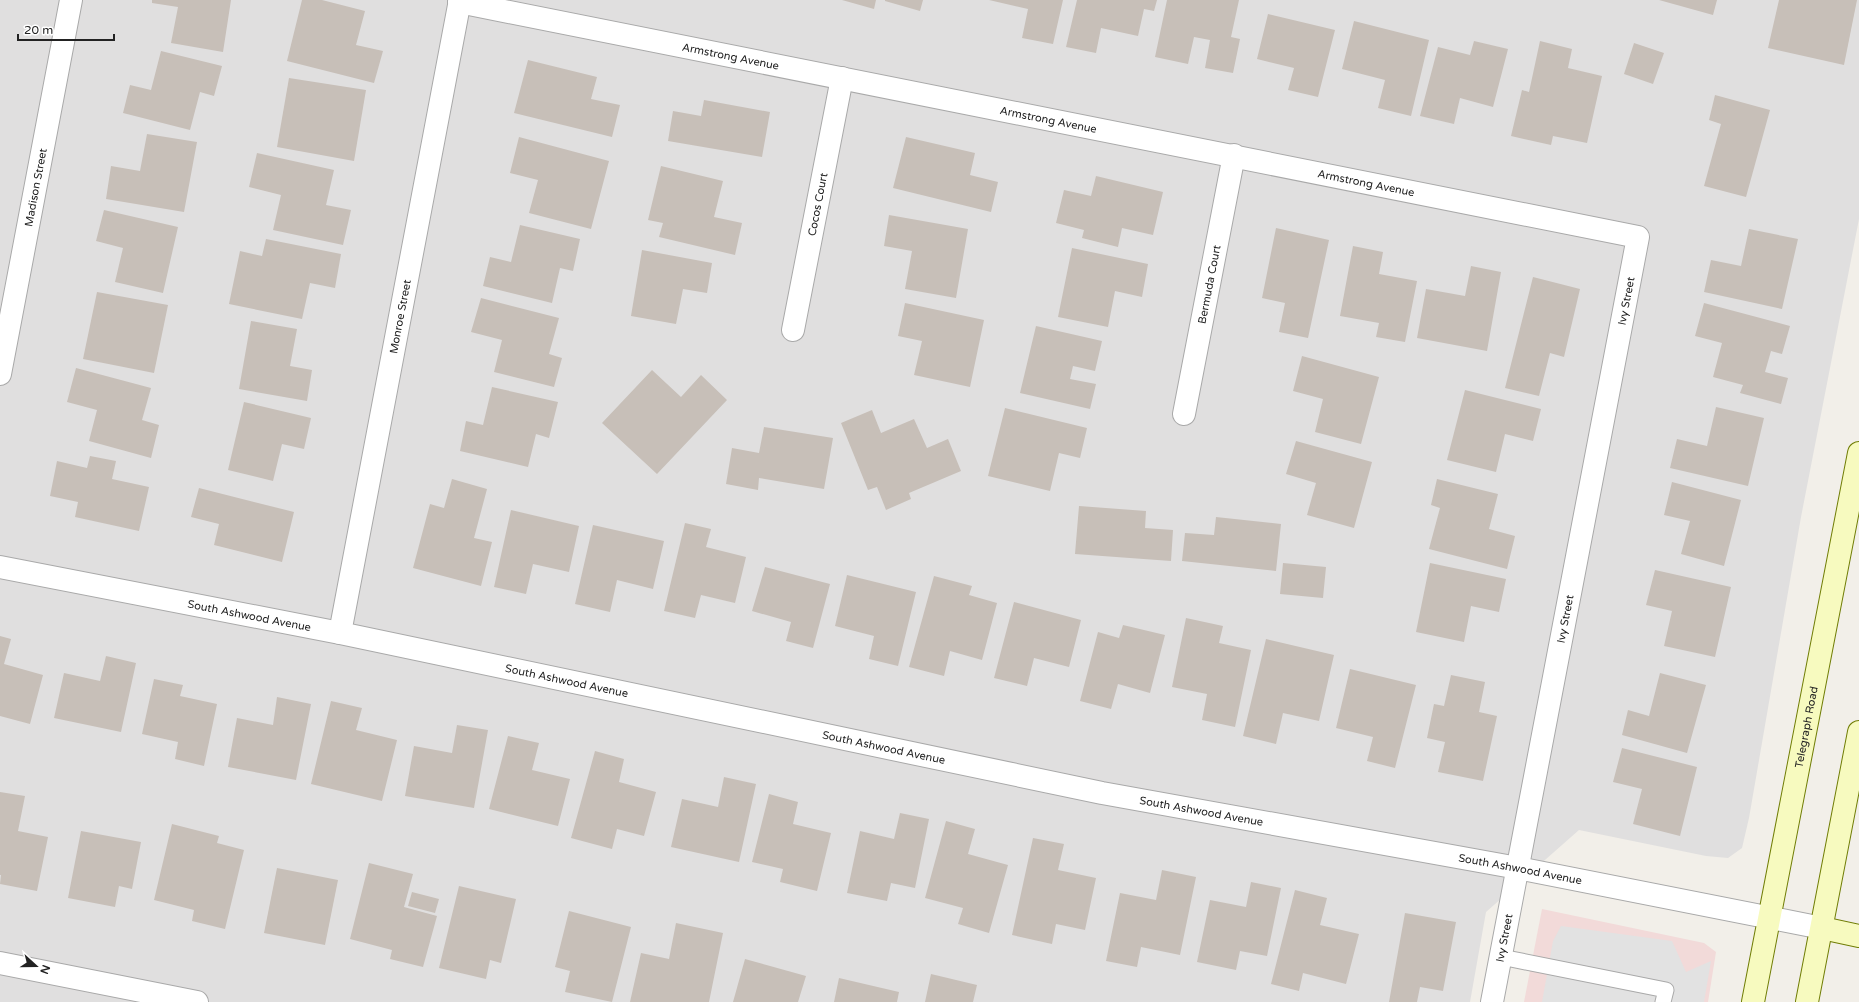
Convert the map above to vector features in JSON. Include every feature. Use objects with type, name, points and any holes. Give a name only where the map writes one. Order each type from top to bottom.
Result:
[{"type":"main road","name":"Telegraph Road","points":[[1753,1002],[1859,453]]},
{"type":"main road","points":[[1807,1002],[1859,732]]},
{"type":"main road","points":[[1822,928],[1859,936]]},
{"type":"street","name":"Madison Street","points":[[0,374],[71,0]]},
{"type":"street","name":"Armstrong Avenue","points":[[460,1],[1638,237]]},
{"type":"street","name":"Monroe Street","points":[[340,633],[460,1]]},
{"type":"street","name":"Cocos Court","points":[[793,330],[842,78]]},
{"type":"street","name":"Bermuda Court","points":[[1184,414],[1234,155]]},
{"type":"street","name":"Ivy Street","points":[[1492,1002],[1638,237]]},
{"type":"street","name":"South Ashwood Avenue","points":[[0,567],[340,633],[1102,793],[1518,868],[1822,928]]},
{"type":"street","points":[[0,963],[197,1002]]},
{"type":"lane","points":[[1501,957],[1666,990],[1664,1002]]},
{"type":"shaded area","points":[[0,0],[1859,0],[1859,219],[1801,517],[1749,818],[1742,848],[1728,858],[1706,856],[1579,830],[1486,912],[1470,1002],[0,1002]]},
{"type":"shaded area","points":[[1542,909],[1704,943],[1716,952],[1708,1002],[1524,1002]]},
{"type":"shaded area","points":[[1561,926],[1672,941],[1686,972],[1711,961],[1704,1002],[1542,1002],[1553,941]]},
{"type":"building","points":[[152,0],[231,0],[223,52],[171,43],[178,7],[152,3]]},
{"type":"building","points":[[302,0],[322,0],[365,11],[356,45],[383,51],[374,83],[287,61]]},
{"type":"building","points":[[842,0],[876,0],[874,9]]},
{"type":"building","points":[[885,0],[923,0],[920,11]]},
{"type":"building","points":[[989,0],[1063,0],[1053,44],[1022,38],[1028,9]]},
{"type":"building","points":[[1077,0],[1157,0],[1154,11],[1144,9],[1138,36],[1101,28],[1096,53],[1066,47]]},
{"type":"building","points":[[1167,0],[1239,0],[1231,37],[1240,39],[1233,73],[1205,68],[1210,40],[1194,37],[1188,64],[1155,57]]},
{"type":"building","points":[[1659,0],[1717,0],[1713,15]]},
{"type":"building","points":[[1779,0],[1857,0],[1844,65],[1768,48]]},
{"type":"building","points":[[1268,14],[1335,30],[1318,97],[1288,90],[1294,68],[1257,59]]},
{"type":"building","points":[[1354,21],[1429,40],[1411,116],[1378,108],[1385,80],[1342,69]]},
{"type":"building","points":[[1474,41],[1508,49],[1493,107],[1460,98],[1454,124],[1420,116],[1438,47],[1470,55]]},
{"type":"building","points":[[1540,41],[1572,49],[1568,68],[1602,76],[1587,143],[1553,136],[1551,145],[1511,136],[1522,90],[1529,92]]},
{"type":"building","points":[[1634,43],[1664,53],[1653,84],[1624,74]]},
{"type":"building","points":[[161,51],[222,66],[214,96],[200,92],[190,130],[123,113],[130,85],[151,90]]},
{"type":"building","points":[[528,60],[597,77],[591,99],[620,105],[612,137],[514,113]]},
{"type":"building","points":[[289,78],[366,90],[354,161],[277,147]]},
{"type":"building","points":[[1715,95],[1770,110],[1746,197],[1704,186],[1721,124],[1709,120]]},
{"type":"building","points":[[704,100],[770,112],[762,157],[668,141],[673,111],[701,116]]},
{"type":"building","points":[[147,134],[197,142],[184,212],[106,199],[111,166],[140,171]]},
{"type":"building","points":[[519,137],[609,161],[591,229],[529,213],[538,180],[510,173]]},
{"type":"building","points":[[906,137],[975,153],[970,175],[998,182],[991,212],[893,188]]},
{"type":"building","points":[[257,153],[334,170],[326,205],[351,210],[343,245],[273,230],[281,195],[249,187]]},
{"type":"building","points":[[661,166],[723,181],[714,217],[742,223],[735,255],[659,237],[663,223],[648,220]]},
{"type":"building","points":[[1096,176],[1163,192],[1153,235],[1122,228],[1118,247],[1082,238],[1084,230],[1056,223],[1064,190],[1091,196]]},
{"type":"building","points":[[104,210],[178,227],[163,293],[115,282],[123,248],[96,241]]},
{"type":"building","points":[[889,215],[968,229],[956,298],[905,289],[912,251],[884,246]]},
{"type":"building","points":[[520,225],[580,239],[573,271],[560,268],[552,303],[483,286],[490,257],[511,262]]},
{"type":"building","points":[[1276,228],[1329,240],[1308,338],[1279,332],[1285,303],[1262,298]]},
{"type":"building","points":[[1749,229],[1798,239],[1782,309],[1704,292],[1711,260],[1741,266]]},
{"type":"building","points":[[266,239],[341,254],[335,288],[310,283],[302,319],[229,304],[240,251],[262,256]]},
{"type":"building","points":[[1353,246],[1383,252],[1379,274],[1417,281],[1405,342],[1376,337],[1379,323],[1340,316]]},
{"type":"building","points":[[1072,248],[1148,264],[1142,297],[1115,291],[1108,327],[1058,317]]},
{"type":"building","points":[[642,250],[712,263],[707,293],[683,289],[676,324],[631,316]]},
{"type":"building","points":[[1471,266],[1501,272],[1487,351],[1417,338],[1426,289],[1465,296]]},
{"type":"building","points":[[1533,277],[1580,289],[1564,357],[1550,353],[1539,396],[1505,388]]},
{"type":"building","points":[[97,292],[168,305],[154,373],[83,359]]},
{"type":"building","points":[[481,298],[559,318],[549,354],[562,358],[554,387],[494,372],[502,340],[471,332]]},
{"type":"building","points":[[905,303],[984,320],[970,387],[914,375],[922,341],[898,336]]},
{"type":"building","points":[[1704,303],[1790,326],[1782,354],[1771,351],[1765,372],[1788,378],[1781,404],[1740,393],[1743,385],[1713,377],[1722,343],[1695,336]]},
{"type":"building","points":[[251,321],[297,329],[290,366],[312,370],[307,401],[239,389]]},
{"type":"building","points":[[1036,326],[1102,341],[1095,371],[1073,366],[1070,379],[1096,384],[1090,409],[1020,393]]},
{"type":"building","points":[[1302,356],[1379,377],[1361,444],[1315,432],[1323,399],[1293,391]]},
{"type":"building","points":[[76,368],[151,388],[142,420],[159,425],[151,458],[89,441],[97,410],[67,402]]},
{"type":"building","points":[[652,370],[681,397],[701,375],[727,400],[657,474],[602,423]]},
{"type":"building","points":[[492,387],[558,402],[549,438],[536,434],[528,467],[460,451],[466,421],[483,425]]},
{"type":"building","points":[[1465,390],[1541,409],[1533,441],[1505,434],[1496,472],[1447,460]]},
{"type":"building","points":[[244,402],[311,418],[304,449],[282,444],[273,481],[228,470]]},
{"type":"building","points":[[1716,407],[1764,418],[1748,486],[1670,468],[1677,439],[1707,446]]},
{"type":"building","points":[[1005,408],[1087,428],[1080,458],[1059,453],[1050,491],[988,476]]},
{"type":"building","points":[[872,410],[881,433],[914,419],[927,448],[948,439],[961,471],[909,493],[911,499],[886,510],[877,487],[868,490],[841,423]]},
{"type":"building","points":[[764,427],[833,438],[824,489],[759,478],[758,490],[726,484],[732,448],[759,453]]},
{"type":"building","points":[[1296,441],[1372,462],[1354,528],[1307,515],[1316,483],[1286,474]]},
{"type":"building","points":[[90,456],[116,461],[112,479],[149,487],[139,531],[75,517],[78,502],[50,496],[57,461],[87,468]]},
{"type":"building","points":[[452,479],[487,489],[474,538],[492,542],[481,586],[413,568],[430,504],[444,508]]},
{"type":"building","points":[[1437,479],[1498,494],[1489,529],[1515,536],[1507,569],[1429,549],[1440,508],[1431,505]]},
{"type":"building","points":[[1672,482],[1741,500],[1724,566],[1681,554],[1690,521],[1664,515]]},
{"type":"building","points":[[199,488],[294,512],[282,562],[214,545],[219,524],[191,517]]},
{"type":"building","points":[[1079,506],[1146,511],[1145,528],[1173,530],[1171,561],[1075,554]]},
{"type":"building","points":[[511,510],[579,526],[569,572],[533,564],[526,594],[494,587]]},
{"type":"building","points":[[1216,517],[1281,524],[1276,571],[1182,561],[1185,533],[1214,535]]},
{"type":"building","points":[[685,523],[711,529],[706,547],[746,557],[735,603],[701,595],[695,618],[664,611]]},
{"type":"building","points":[[593,525],[664,541],[653,589],[617,580],[610,612],[575,604]]},
{"type":"building","points":[[1283,563],[1326,567],[1323,598],[1280,594]]},
{"type":"building","points":[[1430,563],[1506,579],[1499,612],[1471,606],[1464,642],[1416,632]]},
{"type":"building","points":[[765,567],[830,584],[813,648],[786,641],[791,622],[752,611]]},
{"type":"building","points":[[1655,570],[1731,587],[1715,657],[1664,646],[1672,611],[1646,605]]},
{"type":"building","points":[[847,575],[916,592],[898,666],[869,659],[874,636],[835,626]]},
{"type":"building","points":[[934,576],[972,586],[969,595],[997,603],[982,660],[950,651],[944,676],[909,667]]},
{"type":"building","points":[[1014,602],[1081,620],[1069,667],[1034,658],[1027,686],[994,678]]},
{"type":"building","points":[[1186,618],[1223,626],[1219,643],[1251,650],[1235,727],[1202,720],[1207,694],[1172,687]]},
{"type":"building","points":[[1123,625],[1165,635],[1150,693],[1118,684],[1111,709],[1080,701],[1098,632],[1119,638]]},
{"type":"building","points":[[0,636],[11,639],[4,664],[43,675],[30,724],[0,716]]},
{"type":"building","points":[[1266,639],[1334,655],[1319,721],[1283,713],[1276,744],[1243,736]]},
{"type":"building","points":[[106,656],[136,663],[121,732],[54,718],[64,673],[100,681]]},
{"type":"building","points":[[1350,669],[1416,685],[1395,768],[1367,761],[1373,737],[1336,728]]},
{"type":"building","points":[[1660,673],[1706,685],[1687,753],[1622,735],[1628,710],[1649,716]]},
{"type":"building","points":[[1451,675],[1485,682],[1479,712],[1497,716],[1483,781],[1438,772],[1445,742],[1427,738],[1434,704],[1444,706]]},
{"type":"building","points":[[154,679],[183,685],[180,696],[217,704],[204,766],[175,759],[178,742],[142,734]]},
{"type":"building","points":[[277,697],[311,704],[296,780],[228,767],[237,718],[273,725]]},
{"type":"building","points":[[331,701],[362,708],[356,730],[397,740],[382,801],[311,784]]},
{"type":"building","points":[[457,725],[488,730],[474,808],[405,796],[414,746],[452,753]]},
{"type":"building","points":[[508,736],[539,743],[532,770],[570,779],[558,826],[489,809]]},
{"type":"building","points":[[1622,748],[1697,767],[1680,836],[1633,824],[1642,789],[1613,782]]},
{"type":"building","points":[[595,751],[624,759],[619,782],[656,792],[644,836],[617,829],[612,849],[571,838]]},
{"type":"building","points":[[724,777],[756,784],[739,862],[671,847],[682,799],[718,807]]},
{"type":"building","points":[[0,792],[25,796],[18,831],[48,837],[37,891],[0,884]]},
{"type":"building","points":[[769,794],[798,802],[793,824],[831,833],[817,891],[780,882],[783,869],[752,862]]},
{"type":"building","points":[[900,813],[929,819],[915,888],[891,883],[887,901],[847,893],[860,831],[894,839]]},
{"type":"building","points":[[946,821],[975,829],[968,854],[1008,865],[989,933],[958,924],[963,908],[925,898]]},
{"type":"building","points":[[172,824],[219,836],[217,843],[244,850],[225,929],[192,921],[194,910],[154,900]]},
{"type":"building","points":[[81,831],[141,842],[132,889],[119,886],[115,907],[68,898]]},
{"type":"building","points":[[1033,838],[1064,844],[1058,870],[1096,878],[1085,930],[1056,924],[1052,944],[1012,935]]},
{"type":"building","points":[[369,863],[413,874],[404,907],[437,916],[423,967],[390,959],[392,950],[350,939]]},
{"type":"building","points":[[277,868],[338,880],[325,945],[264,933]]},
{"type":"building","points":[[1162,870],[1196,877],[1180,955],[1141,947],[1137,967],[1106,961],[1120,893],[1156,900]]},
{"type":"building","points":[[1251,882],[1281,888],[1267,956],[1240,951],[1236,970],[1197,962],[1210,900],[1246,907]]},
{"type":"building","points":[[459,886],[516,899],[501,963],[490,960],[486,979],[439,968]]},
{"type":"building","points":[[1295,890],[1327,898],[1320,925],[1359,934],[1346,984],[1303,973],[1299,991],[1271,984]]},
{"type":"building","points":[[412,892],[439,899],[435,913],[408,906]]},
{"type":"building","points":[[569,911],[631,927],[612,1002],[565,992],[570,971],[555,967]]},
{"type":"building","points":[[1405,913],[1456,922],[1443,991],[1420,987],[1417,1002],[1389,1002]]},
{"type":"building","points":[[676,923],[723,933],[709,1002],[630,1002],[641,953],[669,959]]},
{"type":"building","points":[[745,959],[806,976],[798,1002],[733,1002]]},
{"type":"building","points":[[931,974],[977,985],[973,1002],[925,1002]]},
{"type":"building","points":[[839,978],[899,992],[897,1002],[834,1002]]}]
